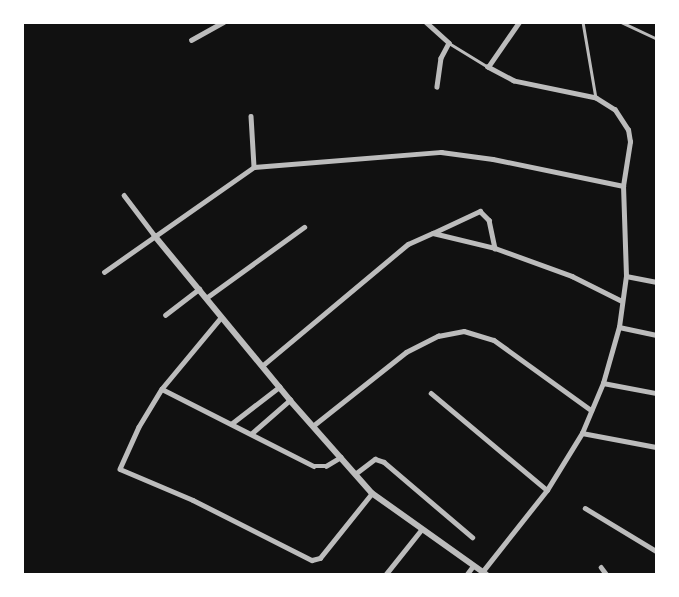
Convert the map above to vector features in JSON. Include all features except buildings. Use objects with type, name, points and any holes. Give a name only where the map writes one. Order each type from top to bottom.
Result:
[{"type":"street","points":[[191,40],[211,25],[223,22]]},
{"type":"street","points":[[426,22],[450,43],[441,58],[437,87]]},
{"type":"street","points":[[124,195],[221,318],[372,493],[421,530],[484,573],[547,490],[582,432],[602,383],[619,327],[626,276],[623,186],[630,142],[628,130],[615,110],[596,98],[514,81],[488,67],[518,22]]},
{"type":"street","points":[[251,116],[254,167]]},
{"type":"street","points":[[104,272],[254,167],[441,152],[493,159],[623,186]]},
{"type":"street","points":[[262,366],[408,244],[480,211],[489,220],[495,248]]},
{"type":"street","points":[[206,298],[304,227]]},
{"type":"street","points":[[433,234],[495,248],[572,276],[622,301]]},
{"type":"street","points":[[626,276],[656,282]]},
{"type":"street","points":[[165,315],[199,289]]},
{"type":"street","points":[[221,318],[162,389],[139,427],[120,468],[192,500],[312,560],[320,558],[372,493]]},
{"type":"street","points":[[619,327],[656,334]]},
{"type":"street","points":[[314,425],[406,352],[438,336],[464,331],[494,340],[591,410]]},
{"type":"street","points":[[602,383],[656,393]]},
{"type":"street","points":[[231,424],[279,387]]},
{"type":"street","points":[[162,389],[314,466],[326,466],[341,457]]},
{"type":"street","points":[[431,393],[547,490]]},
{"type":"street","points":[[250,434],[290,400]]},
{"type":"street","points":[[582,432],[656,446]]},
{"type":"street","points":[[355,474],[375,459],[384,462],[472,537]]},
{"type":"street","points":[[585,508],[656,551]]},
{"type":"street","points":[[386,574],[421,530]]},
{"type":"street","points":[[467,574],[473,566]]},
{"type":"street","points":[[601,567],[606,574]]},
{"type":"lane","points":[[584,22],[596,98]]},
{"type":"lane","points":[[621,22],[656,38]]},
{"type":"lane","points":[[450,43],[488,67]]}]
